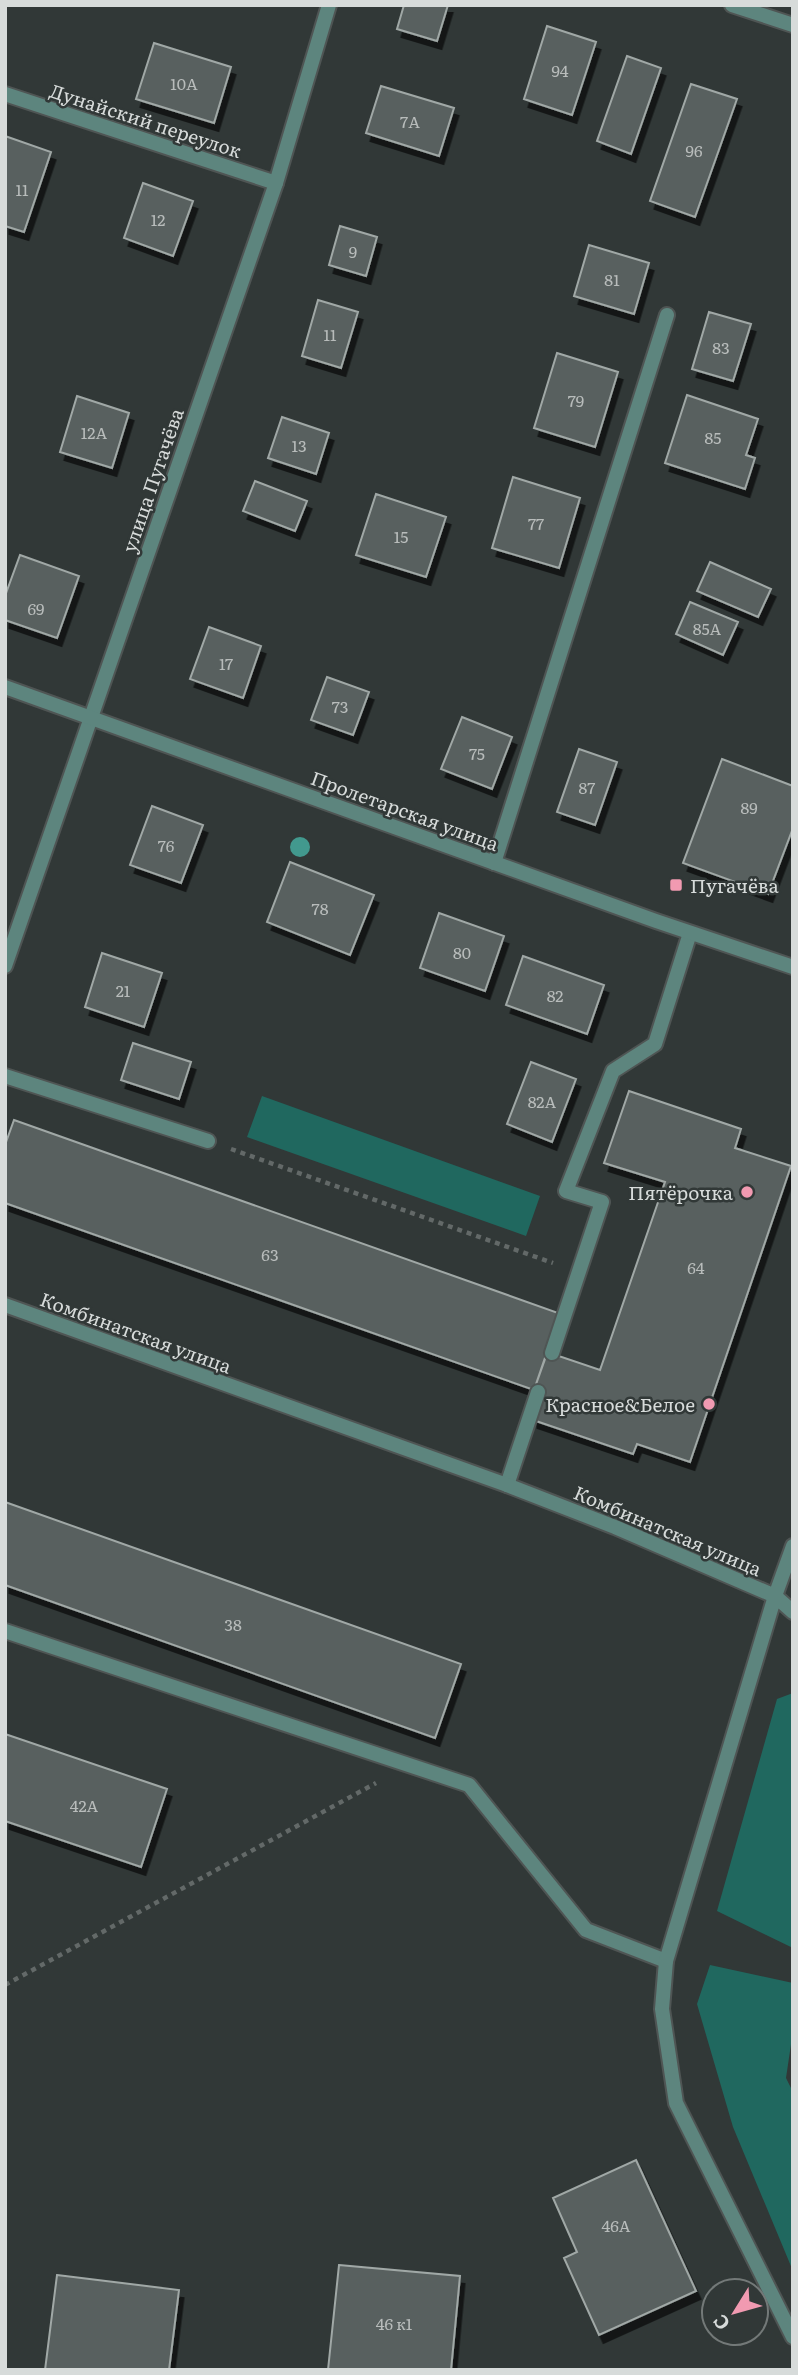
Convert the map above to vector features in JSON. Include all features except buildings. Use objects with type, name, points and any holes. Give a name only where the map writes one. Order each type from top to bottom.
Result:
[{"type":"street","name":"улица Пугачёва","points":[[5,966],[276,183],[329,5]]},
{"type":"street","points":[[732,5],[793,25]]},
{"type":"street","name":"Дунайский переулок","points":[[5,94],[276,183]]},
{"type":"street","points":[[494,863],[667,315]]},
{"type":"street","name":"Пролетарская улица","points":[[5,687],[690,933],[793,967]]},
{"type":"street","points":[[552,1353],[602,1202],[566,1191],[613,1071],[655,1044],[690,933]]},
{"type":"street","points":[[5,1076],[208,1141]]},
{"type":"street","name":"Комбинатская улица","points":[[5,1305],[507,1485],[615,1527],[775,1596],[666,1961],[662,2008],[676,2103],[793,2337]]},
{"type":"street","points":[[507,1485],[538,1392]]},
{"type":"street","points":[[793,1546],[775,1596],[793,1612]]},
{"type":"street","points":[[5,1631],[469,1785],[586,1930],[666,1961]]},
{"type":"path","points":[[208,1141],[578,1272]]},
{"type":"path","points":[[5,1985],[410,1765]]},
{"type":"green space","points":[[262,1096],[540,1196],[526,1236],[247,1137]]},
{"type":"green space","points":[[793,1693],[793,1948],[717,1911],[777,1699]]},
{"type":"green space","points":[[710,1965],[793,1983],[793,2031],[786,2078],[793,2092],[793,2271],[733,2127],[697,2004]]},
{"type":"place","name":"Пугачёва","points":[[676,885]]},
{"type":"place","name":"Пятёрочка","points":[[747,1192]]},
{"type":"place","name":"Красное&Белое","points":[[709,1404]]}]
